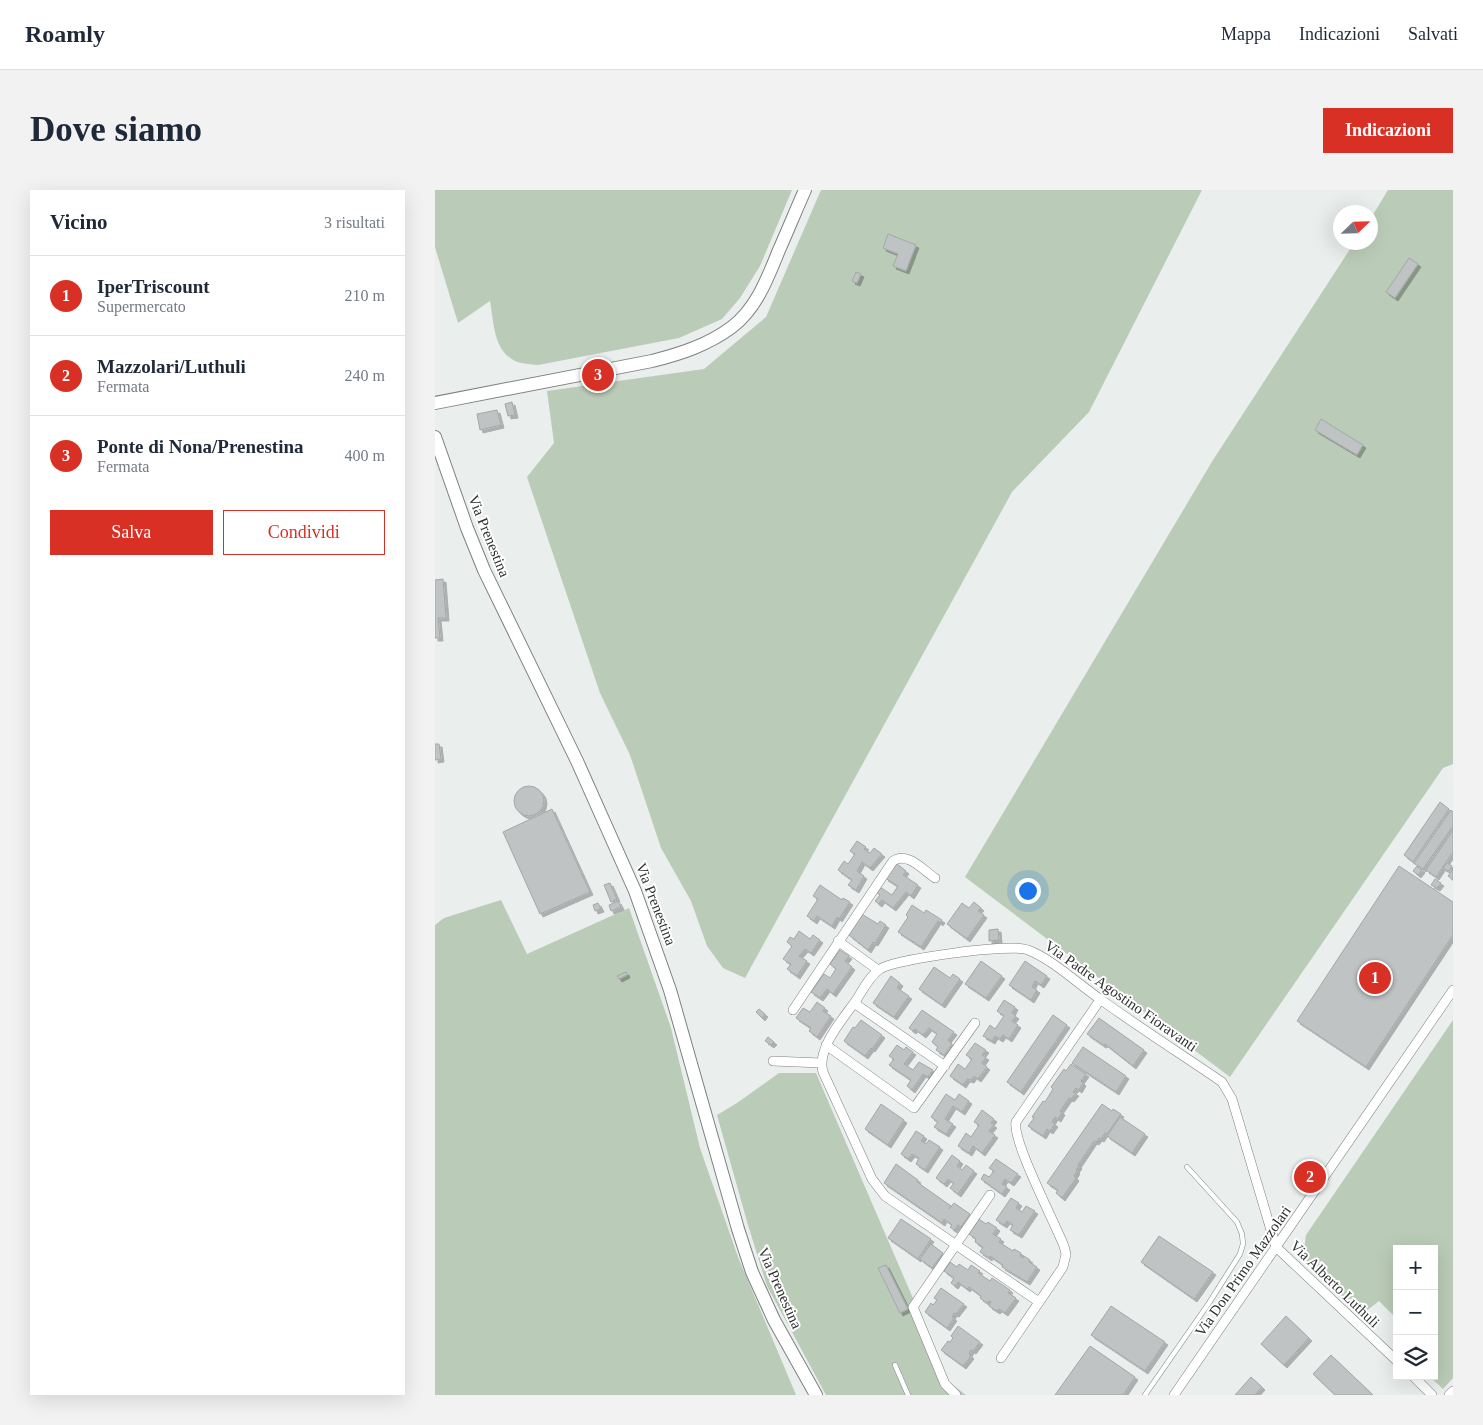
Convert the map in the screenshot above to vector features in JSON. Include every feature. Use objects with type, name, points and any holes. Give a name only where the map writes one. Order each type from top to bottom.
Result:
[{"type":"main road","points":[[435,403],[652,361],[678,354],[708,342],[733,326],[749,310],[762,291],[805,190]]},
{"type":"main road","name":"Via Prenestina","points":[[435,437],[463,519],[484,570],[577,761],[635,891],[673,998],[738,1229],[752,1272],[774,1320],[816,1395]]},
{"type":"street","points":[[793,1010],[837,941],[895,859],[901,857],[907,859],[935,878]]},
{"type":"street","points":[[837,941],[878,970],[826,1045],[821,1063],[823,1072],[876,1187],[885,1196],[1039,1302]]},
{"type":"street","name":"Via Padre Agostino Fioravanti","points":[[878,970],[890,965],[951,954],[1019,947],[1036,954],[1100,1000],[1222,1082],[1233,1099],[1276,1247]]},
{"type":"street","name":"Via Don Primo Mazzolari","points":[[1178,1393],[1453,990]]},
{"type":"street","points":[[1001,1358],[1064,1264],[1065,1250],[1025,1159],[1015,1132],[1015,1125],[1100,1000]]},
{"type":"street","points":[[854,1003],[945,1066]]},
{"type":"street","points":[[826,1045],[914,1108],[975,1023]]},
{"type":"street","points":[[773,1060],[821,1063]]},
{"type":"street","points":[[956,1395],[945,1384],[913,1307],[990,1195]]},
{"type":"street","name":"Via Alberto Luthuli","points":[[1276,1247],[1393,1357]]},
{"type":"street","points":[[1417,1380],[1432,1395]]},
{"type":"street","points":[[1449,1395],[1453,1391]]},
{"type":"lane","points":[[1145,1395],[1209,1303],[1240,1254],[1243,1244],[1242,1234],[1237,1222],[1187,1167]]},
{"type":"lane","points":[[895,1365],[908,1395]]},
{"type":"green space","points":[[435,190],[792,190],[760,266],[740,298],[722,319],[679,338],[538,365],[515,361],[502,350],[496,335],[490,301],[458,323],[435,247]]},
{"type":"green space","points":[[821,190],[1202,190],[1089,412],[1012,492],[745,978],[723,968],[707,946],[691,901],[661,848],[630,755],[600,693],[527,477],[554,443],[547,391],[704,369],[766,317]]},
{"type":"green space","points":[[1388,190],[1453,190],[1453,764],[1443,768],[1230,1077],[965,877],[1213,460],[1349,250],[1378,250],[1378,206]]},
{"type":"green space","points":[[501,900],[527,954],[629,908],[671,1028],[700,1148],[738,1257],[796,1395],[435,1395],[435,925],[444,918]]},
{"type":"green space","points":[[1453,1020],[1453,1378],[1443,1389],[1433,1380],[1438,1380],[1438,1245],[1393,1245],[1393,1315],[1379,1301],[1361,1315],[1303,1257],[1306,1235]]},
{"type":"green space","points":[[779,1073],[816,1073],[949,1382],[966,1395],[826,1395],[767,1286],[717,1115]]},
{"type":"building","points":[[888,234],[916,245],[906,271],[893,266],[898,254],[883,248]]},
{"type":"building","points":[[1409,258],[1418,264],[1395,298],[1386,292]]},
{"type":"building","points":[[856,272],[861,274],[857,283],[852,281]]},
{"type":"building","points":[[512,402],[515,415],[508,416],[505,404]]},
{"type":"building","points":[[497,410],[501,425],[480,430],[477,414]]},
{"type":"building","points":[[1321,419],[1363,445],[1357,455],[1315,430]]},
{"type":"building","points":[[443,579],[446,618],[438,618],[440,638],[435,638],[435,580]]},
{"type":"building","points":[[435,744],[439,744],[441,759],[435,760]]},
{"type":"building","points":[[529,786],[540,790],[544,801],[540,812],[529,816],[518,812],[514,801],[518,790]]},
{"type":"building","points":[[1440,802],[1449,809],[1413,862],[1404,855]]},
{"type":"building","points":[[552,809],[590,892],[540,914],[503,832]]},
{"type":"building","points":[[1451,810],[1453,812],[1453,826],[1423,869],[1414,863]]},
{"type":"building","points":[[1453,830],[1453,852],[1436,877],[1426,870]]},
{"type":"building","points":[[857,841],[866,847],[864,849],[870,853],[874,848],[882,854],[870,868],[862,862],[857,871],[864,876],[856,890],[848,885],[852,880],[838,870],[844,861],[848,864],[855,854],[850,851]]},
{"type":"building","points":[[1447,863],[1452,866],[1449,871],[1443,868]]},
{"type":"building","points":[[897,864],[906,871],[903,875],[918,885],[911,896],[906,892],[893,908],[882,900],[879,904],[875,901],[880,895],[876,892],[880,887],[892,895],[898,886],[885,878]]},
{"type":"building","points":[[1399,866],[1453,902],[1453,935],[1366,1067],[1297,1021]]},
{"type":"building","points":[[1417,866],[1422,870],[1418,875],[1413,871]]},
{"type":"building","points":[[1453,869],[1453,880],[1448,876]]},
{"type":"building","points":[[1435,879],[1441,883],[1437,888],[1431,885]]},
{"type":"building","points":[[610,883],[617,899],[611,902],[604,885]]},
{"type":"building","points":[[820,885],[842,900],[843,898],[850,902],[832,926],[817,916],[814,921],[807,916],[818,899],[813,896]]},
{"type":"building","points":[[618,901],[621,907],[611,911],[609,905]]},
{"type":"building","points":[[974,902],[981,908],[978,911],[984,915],[967,939],[947,924],[962,903],[969,908]]},
{"type":"building","points":[[598,903],[601,909],[595,911],[593,905]]},
{"type":"building","points":[[912,905],[924,913],[926,910],[942,920],[940,923],[938,921],[921,947],[898,932],[908,917],[906,915]]},
{"type":"building","points":[[860,913],[878,924],[880,921],[886,925],[875,943],[873,942],[868,950],[849,935],[853,928],[851,927]]},
{"type":"building","points":[[998,929],[999,940],[989,941],[989,930]]},
{"type":"building","points":[[799,931],[810,939],[813,935],[820,940],[811,953],[805,949],[799,956],[807,961],[797,976],[787,969],[791,964],[783,959],[792,946],[787,942],[790,937],[794,939]]},
{"type":"building","points":[[840,950],[849,956],[845,961],[852,967],[833,994],[827,989],[820,998],[811,992],[824,974],[830,978],[836,969],[830,964]]},
{"type":"building","points":[[981,961],[1002,976],[986,998],[965,984]]},
{"type":"building","points":[[1025,961],[1047,976],[1041,985],[1035,981],[1032,987],[1037,990],[1031,1000],[1009,985]]},
{"type":"building","points":[[934,967],[950,978],[953,974],[960,979],[942,1005],[919,989]]},
{"type":"building","points":[[626,972],[627,975],[619,979],[617,976]]},
{"type":"building","points":[[891,976],[900,983],[897,988],[909,996],[894,1017],[873,1003]]},
{"type":"building","points":[[1004,1000],[1015,1007],[1012,1013],[1016,1016],[1012,1021],[1018,1025],[1009,1039],[1003,1035],[1000,1039],[995,1036],[992,1041],[983,1036],[990,1025],[995,1029],[1004,1016],[997,1011]]},
{"type":"building","points":[[817,1002],[825,1008],[823,1011],[831,1016],[817,1037],[809,1031],[811,1028],[796,1018],[803,1008],[810,1012]]},
{"type":"building","points":[[759,1009],[765,1014],[762,1018],[756,1012]]},
{"type":"building","points":[[922,1010],[954,1032],[948,1040],[952,1044],[944,1055],[936,1050],[938,1047],[932,1042],[937,1034],[929,1028],[923,1035],[915,1029],[913,1031],[909,1028]]},
{"type":"building","points":[[1053,1015],[1067,1025],[1021,1092],[1007,1082]]},
{"type":"building","points":[[1099,1018],[1144,1050],[1133,1066],[1105,1044],[1103,1045],[1087,1034]]},
{"type":"building","points":[[861,1020],[882,1035],[865,1056],[844,1041],[853,1027],[855,1028]]},
{"type":"building","points":[[768,1037],[774,1042],[771,1045],[765,1041]]},
{"type":"building","points":[[975,1043],[986,1050],[982,1055],[986,1057],[982,1063],[987,1067],[978,1079],[974,1076],[971,1080],[967,1079],[963,1085],[950,1076],[958,1064],[965,1069],[972,1059],[966,1055]]},
{"type":"building","points":[[897,1045],[904,1050],[906,1047],[913,1052],[904,1064],[913,1070],[919,1062],[933,1070],[928,1077],[923,1074],[912,1090],[907,1086],[911,1080],[889,1065],[894,1059],[889,1056]]},
{"type":"building","points":[[1083,1047],[1126,1076],[1116,1092],[1072,1063]]},
{"type":"building","points":[[1071,1064],[1086,1074],[1081,1081],[1083,1083],[1079,1090],[1076,1088],[1073,1092],[1076,1093],[1071,1099],[1069,1098],[1060,1111],[1062,1112],[1058,1119],[1055,1117],[1052,1122],[1055,1124],[1050,1131],[1047,1129],[1043,1136],[1028,1126],[1034,1118],[1032,1117],[1053,1089],[1051,1087],[1064,1069],[1066,1071]]},
{"type":"building","points":[[946,1094],[955,1100],[959,1094],[969,1101],[962,1112],[953,1106],[945,1119],[953,1124],[946,1134],[934,1127],[938,1122],[931,1117]]},
{"type":"building","points":[[881,1104],[904,1120],[888,1145],[865,1129]]},
{"type":"building","points":[[1102,1104],[1112,1111],[1113,1109],[1121,1114],[1107,1134],[1105,1133],[1096,1142],[1094,1141],[1078,1165],[1074,1176],[1076,1178],[1062,1198],[1056,1193],[1058,1190],[1047,1183]]},
{"type":"building","points":[[982,1110],[994,1119],[991,1123],[994,1125],[989,1131],[995,1135],[982,1153],[973,1146],[969,1153],[958,1146],[966,1133],[971,1137],[979,1125],[974,1122]]},
{"type":"building","points":[[1120,1117],[1145,1134],[1132,1153],[1107,1136]]},
{"type":"building","points":[[916,1131],[924,1136],[921,1141],[926,1144],[929,1140],[940,1147],[925,1170],[916,1164],[919,1158],[912,1154],[908,1159],[901,1154]]},
{"type":"building","points":[[952,1155],[960,1161],[957,1166],[962,1170],[966,1165],[974,1171],[958,1194],[950,1188],[954,1183],[948,1179],[944,1184],[936,1178]]},
{"type":"building","points":[[996,1159],[1018,1174],[1011,1183],[1005,1179],[1002,1184],[1007,1187],[1002,1194],[981,1179],[984,1174],[989,1177],[994,1171],[989,1168]]},
{"type":"building","points":[[896,1164],[918,1180],[917,1182],[951,1206],[949,1209],[954,1203],[970,1214],[961,1227],[958,1225],[954,1230],[950,1227],[952,1225],[944,1219],[942,1223],[884,1183]]},
{"type":"building","points":[[1011,1198],[1019,1203],[1016,1208],[1022,1212],[1026,1206],[1035,1211],[1019,1235],[1010,1230],[1013,1225],[1007,1221],[1004,1225],[996,1220]]},
{"type":"building","points":[[901,1219],[931,1239],[918,1259],[888,1238]]},
{"type":"building","points":[[979,1219],[997,1228],[993,1234],[1001,1239],[999,1242],[1013,1251],[1014,1249],[1021,1253],[1020,1256],[1023,1258],[1024,1256],[1037,1267],[1027,1282],[1002,1267],[1003,1265],[990,1256],[989,1258],[980,1252],[983,1247],[975,1242],[976,1239],[969,1234]]},
{"type":"building","points":[[1159,1236],[1213,1272],[1194,1299],[1141,1262]]},
{"type":"building","points":[[931,1244],[943,1253],[932,1268],[920,1259]]},
{"type":"building","points":[[950,1262],[957,1267],[959,1264],[968,1270],[971,1265],[980,1271],[978,1273],[990,1281],[992,1278],[1010,1290],[1008,1293],[1016,1298],[1005,1313],[999,1309],[997,1311],[989,1306],[991,1302],[987,1303],[969,1287],[967,1289],[958,1282],[955,1286],[951,1283],[954,1278],[944,1271]]},
{"type":"building","points":[[886,1265],[908,1309],[900,1313],[878,1268]]},
{"type":"building","points":[[941,1288],[964,1304],[956,1314],[954,1313],[952,1317],[954,1318],[947,1328],[925,1312],[931,1303],[933,1305],[937,1300],[934,1298]]},
{"type":"building","points":[[1111,1306],[1165,1342],[1145,1371],[1091,1335]]},
{"type":"building","points":[[1286,1316],[1309,1338],[1284,1365],[1261,1344]]},
{"type":"building","points":[[958,1326],[980,1342],[973,1351],[971,1350],[969,1354],[971,1356],[963,1366],[941,1350],[953,1338],[951,1336]]},
{"type":"building","points":[[1090,1346],[1135,1377],[1123,1395],[1055,1395]]},
{"type":"building","points":[[1331,1355],[1373,1395],[1335,1395],[1313,1374]]},
{"type":"building","points":[[1251,1377],[1262,1387],[1255,1395],[1235,1395]]},
{"type":"place","name":"Ponte di Nona/Prenestina","points":[[598,375]]},
{"type":"place","name":"IperTriscount","points":[[1375,978]]},
{"type":"place","name":"Mazzolari/Luthuli","points":[[1310,1177]]}]
